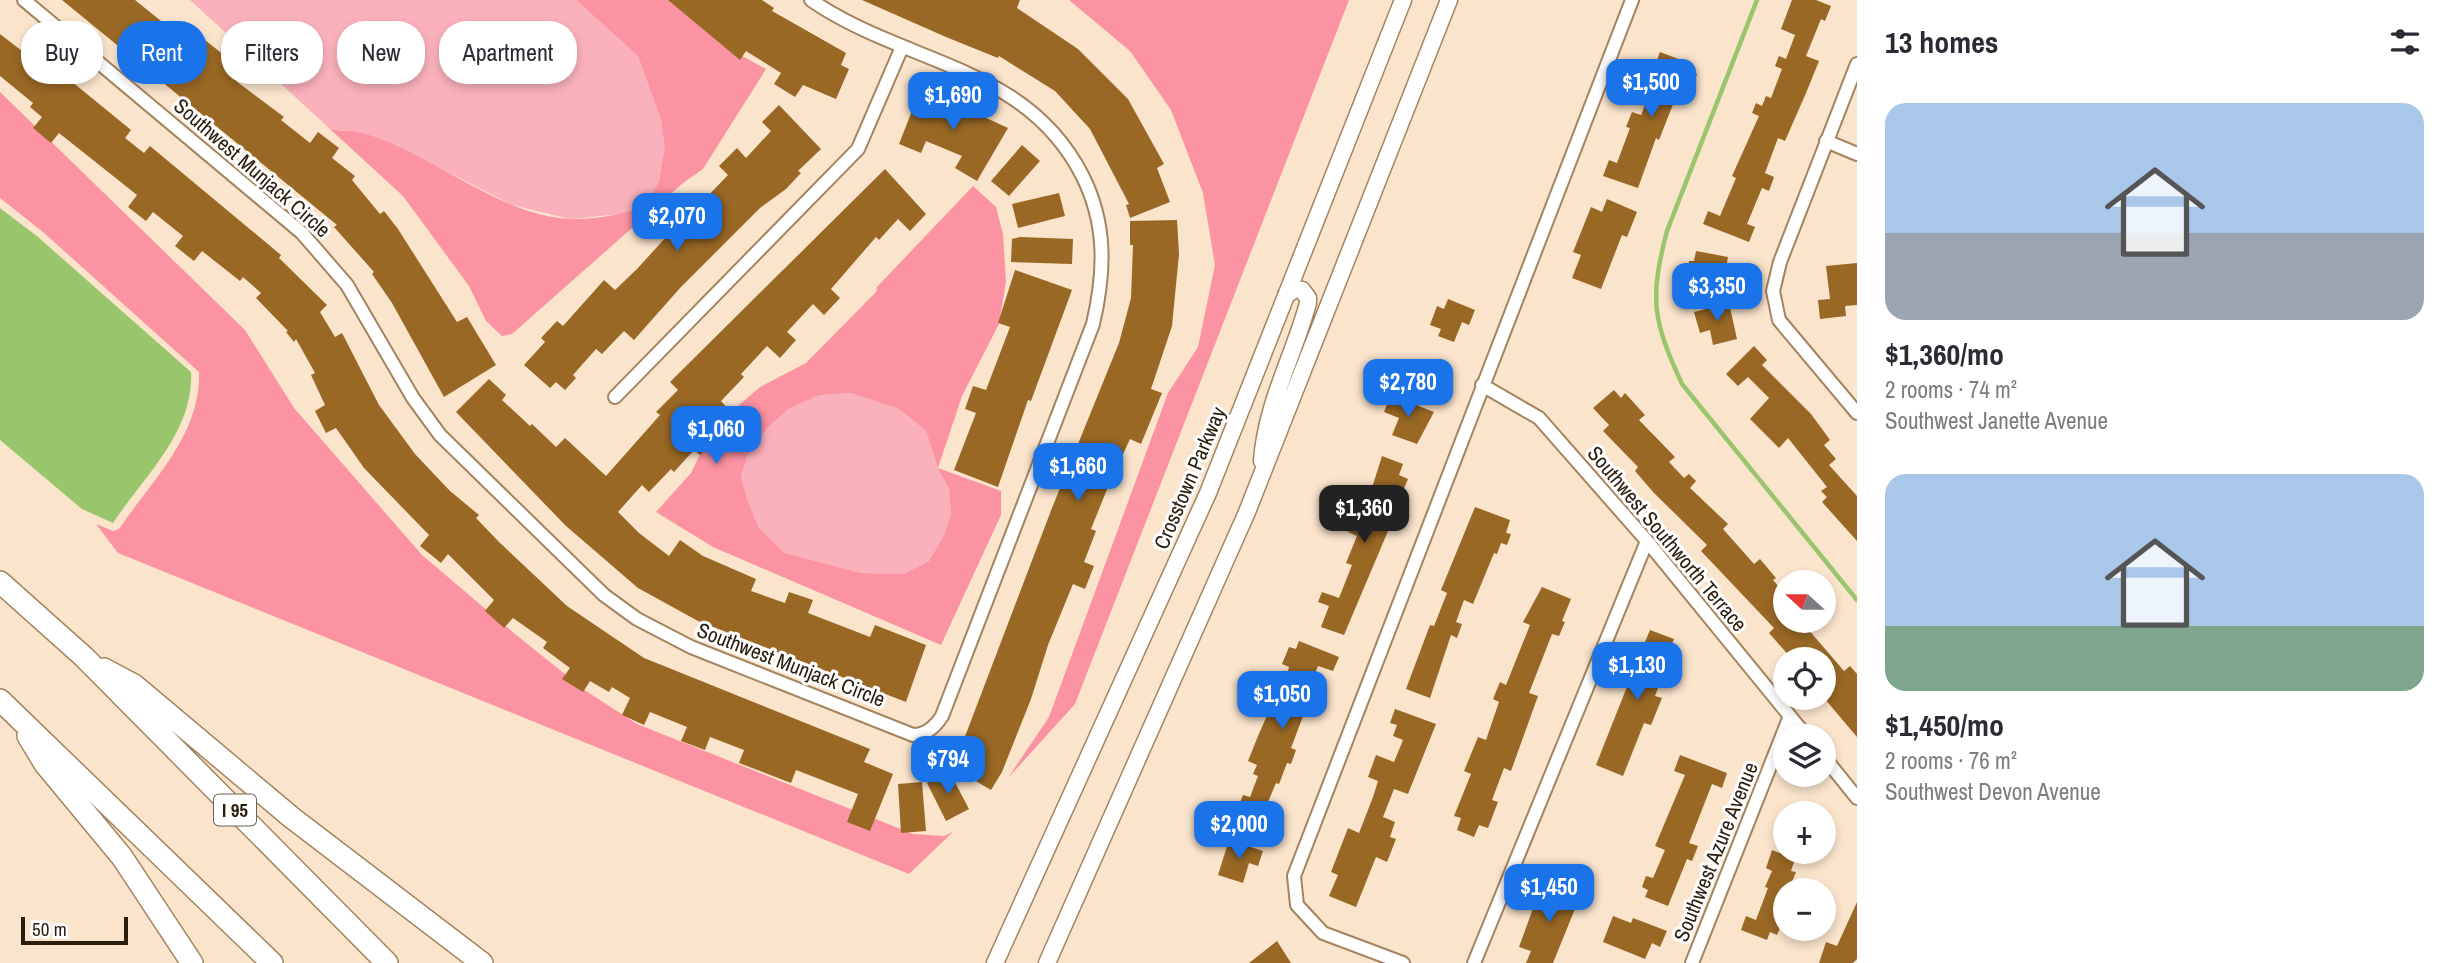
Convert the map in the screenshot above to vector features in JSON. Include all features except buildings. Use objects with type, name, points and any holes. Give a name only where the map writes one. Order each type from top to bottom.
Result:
[{"type":"highway","name":"I 95","points":[[0,582],[84,657],[387,963]]},
{"type":"highway","points":[[84,657],[134,685],[291,817],[482,963]]},
{"type":"highway","points":[[7,707],[45,764],[122,857],[192,963]]},
{"type":"highway","points":[[7,707],[272,963]]},
{"type":"main road","name":"Crosstown Parkway","points":[[996,963],[1208,493],[1403,0]]},
{"type":"main road","points":[[1047,963],[1261,477],[1449,0]]},
{"type":"main road","points":[[1261,477],[1264,432],[1272,401],[1308,303],[1302,290],[1295,289],[1286,295]]},
{"type":"street","name":"Southwest Munjack Circle","points":[[24,0],[302,233],[347,285],[413,398],[440,435],[604,595],[637,619],[691,647],[913,735],[925,733],[942,716],[1093,324],[1104,260],[1100,225],[1090,191],[1057,134],[1013,96],[902,47],[811,0]]},
{"type":"street","points":[[1403,963],[1323,933],[1297,905],[1294,876],[1632,0]]},
{"type":"street","points":[[615,397],[858,149],[902,47]]},
{"type":"street","points":[[1857,64],[1780,262],[1773,291],[1779,320],[1857,413]]},
{"type":"street","points":[[1826,141],[1857,154]]},
{"type":"street","name":"Southwest Southworth Terrace","points":[[1482,385],[1539,418],[1647,541],[1796,724]]},
{"type":"street","points":[[1474,963],[1647,541]]},
{"type":"street","name":"Southwest Azure Avenue","points":[[1692,963],[1790,716]]},
{"type":"street","points":[[1836,772],[1857,798]]},
{"type":"shaded area","points":[[190,0],[576,0],[638,56],[661,120],[666,148],[659,181],[645,206],[620,214],[570,219],[512,205],[411,153],[361,133],[330,129],[281,84],[323,84],[323,21],[221,21],[221,29]]},
{"type":"shaded area","points":[[576,0],[670,0],[722,45],[766,69],[703,169],[683,183],[512,334],[502,336],[486,321],[469,286],[403,196],[330,129],[362,133],[388,142],[491,195],[544,215],[590,219],[645,206],[659,181],[665,148],[661,120],[638,56]]},
{"type":"shaded area","points":[[1069,0],[1349,0],[1075,704],[1008,778],[1049,717],[1168,393],[1198,347],[1215,265],[1203,193],[1171,110],[1130,51]]},
{"type":"shaded area","points":[[0,92],[245,330],[294,408],[422,555],[586,691],[637,724],[913,834],[945,836],[954,831],[909,874],[118,553],[96,524],[113,531],[119,529],[172,456],[192,416],[199,372],[43,232],[0,198]]},
{"type":"shaded area","points":[[973,186],[996,207],[1003,234],[1006,281],[999,324],[962,396],[938,468],[1001,491],[1001,515],[941,645],[713,547],[656,512],[691,473],[703,448],[723,419],[760,387],[806,363],[876,292],[877,287]],"holes":[[[851,393],[899,409],[926,431],[938,469],[949,489],[951,515],[944,535],[929,561],[904,574],[861,573],[785,553],[759,528],[741,477],[747,457],[767,428],[790,408],[820,395]]]},
{"type":"shaded area","points":[[0,208],[38,237],[191,372],[190,394],[176,434],[113,523],[82,509],[0,440]]},
{"type":"shaded area","points":[[852,393],[899,409],[926,431],[938,469],[949,489],[951,515],[944,535],[929,561],[904,574],[861,573],[785,553],[759,528],[747,499],[741,477],[747,457],[767,428],[790,408],[820,395]]},
{"type":"waterway","points":[[1757,0],[1667,231],[1658,275],[1657,309],[1665,343],[1682,384],[1857,600]]}]
